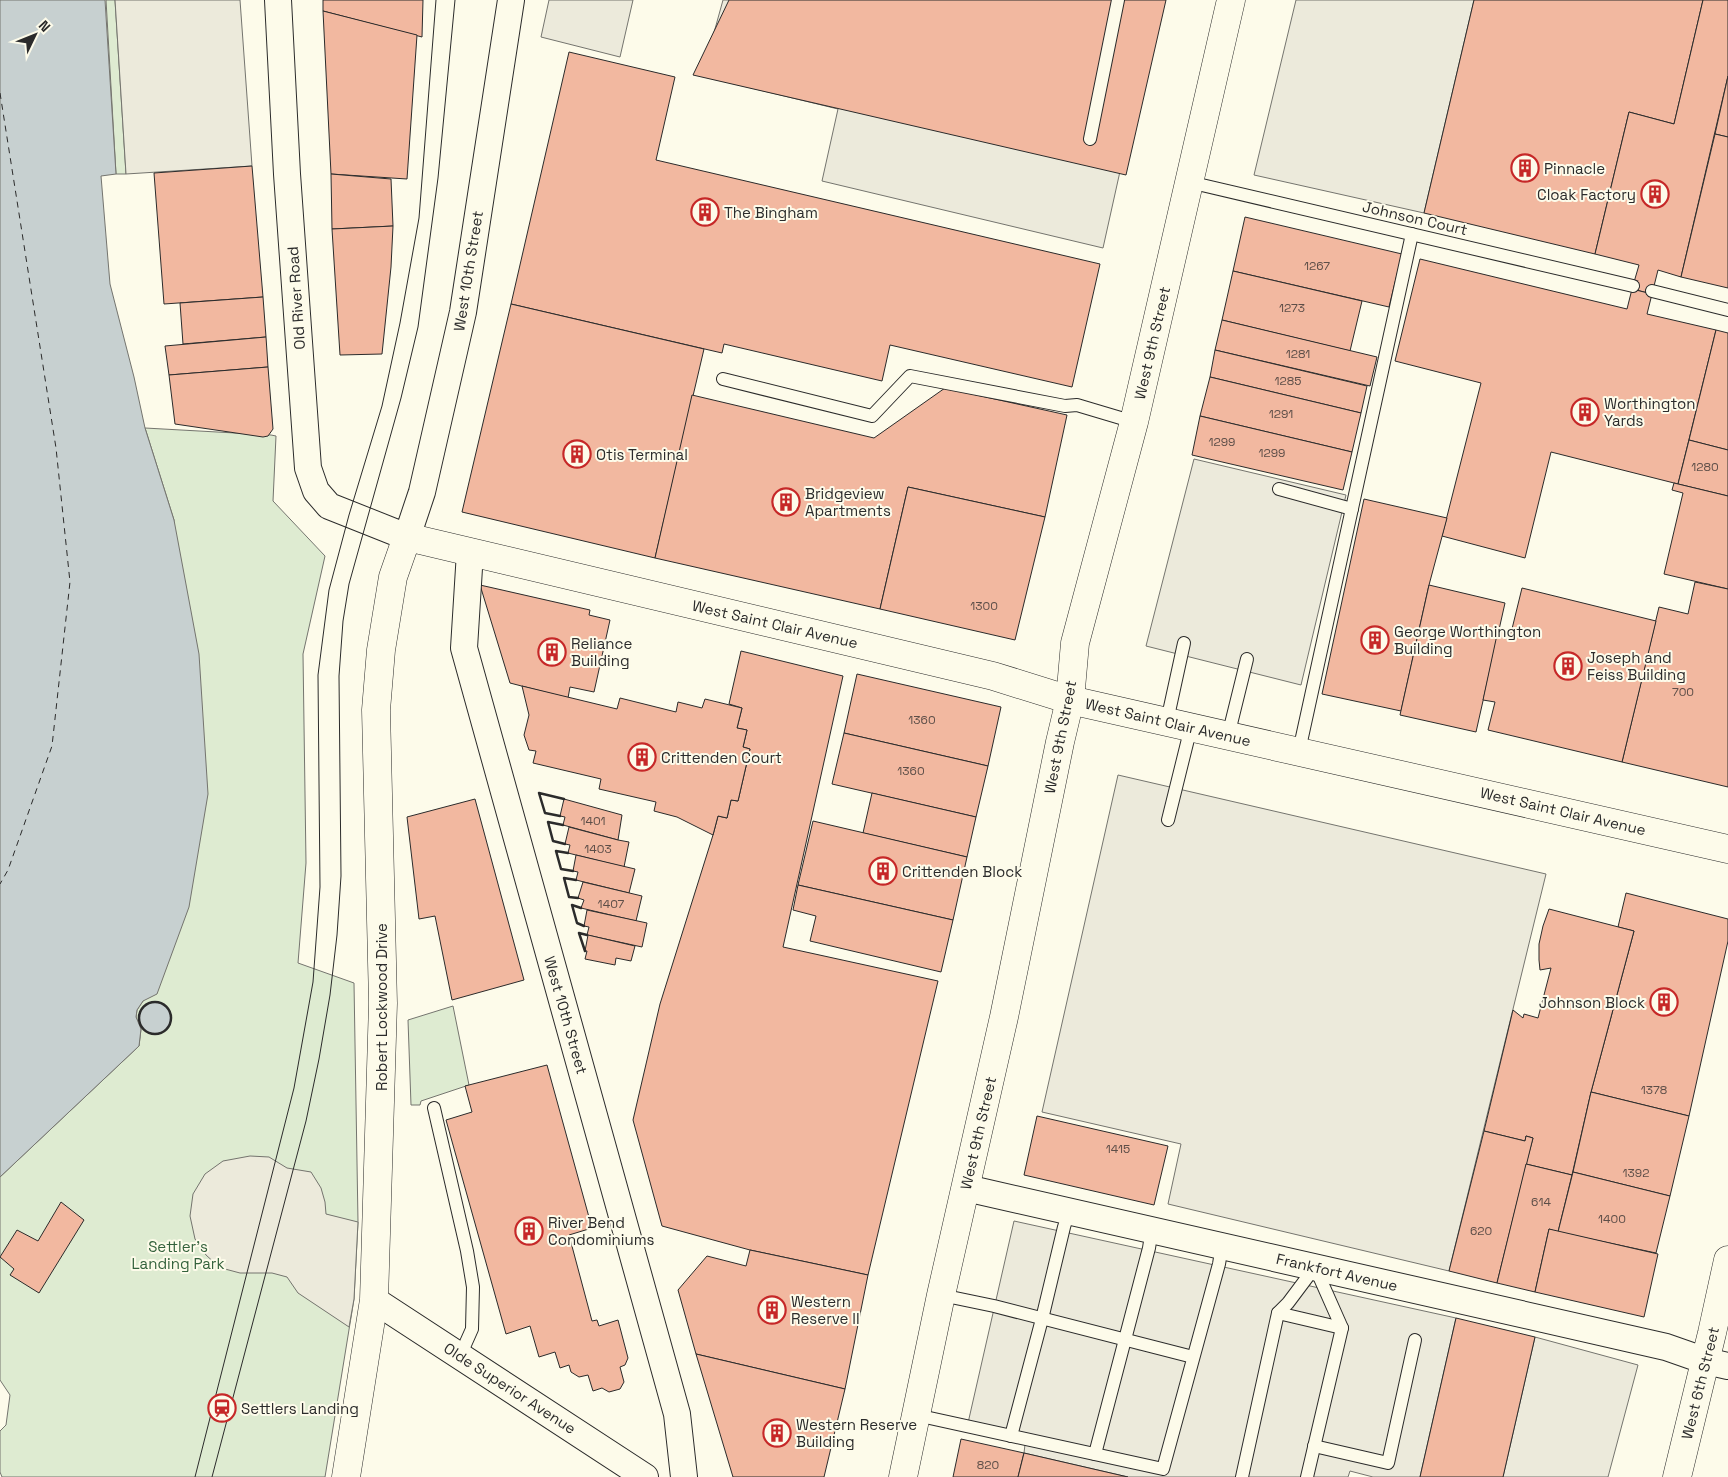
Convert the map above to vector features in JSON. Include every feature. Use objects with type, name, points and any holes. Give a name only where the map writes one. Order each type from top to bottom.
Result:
[{"type":"street","name":"Old River Road","points":[[278,0],[287,174],[308,468],[316,491],[329,506],[407,537]]},
{"type":"street","name":"West 10th Street","points":[[407,537],[422,492],[463,312],[510,0]]},
{"type":"street","name":"West 9th Street","points":[[903,1477],[941,1295],[1004,1017],[1058,750],[1070,700],[1075,643],[1134,422],[1231,0]]},
{"type":"street","name":"West Saint Clair Avenue","points":[[407,537],[993,676],[1070,700],[1728,849]]},
{"type":"street","name":"Robert Lockwood Drive","points":[[346,1477],[374,1300],[383,1003],[376,710],[381,650],[393,577],[407,537]]},
{"type":"street","name":"West 10th Street","points":[[470,552],[464,648],[677,1414],[684,1477]]},
{"type":"street","name":"Frankfort Avenue","points":[[966,1188],[1666,1347],[1717,1363]]},
{"type":"street","name":"West 6th Street","points":[[1677,1477],[1717,1363],[1728,1260]]},
{"type":"street","name":"Olde Superior Avenue","points":[[374,1300],[645,1477]]},
{"type":"lane","points":[[1090,139],[1118,0]]},
{"type":"lane","name":"Johnson Court","points":[[1189,182],[1633,286]]},
{"type":"lane","points":[[1299,751],[1412,234]]},
{"type":"lane","points":[[1652,291],[1728,310]]},
{"type":"lane","points":[[723,379],[872,416],[910,376],[1065,406],[1078,405],[1134,422]]},
{"type":"lane","points":[[1279,489],[1352,509]]},
{"type":"lane","points":[[1168,820],[1179,724],[1184,643]]},
{"type":"lane","points":[[1228,736],[1247,660]]},
{"type":"lane","points":[[434,1108],[467,1252],[473,1287],[472,1329],[460,1356]]},
{"type":"lane","points":[[1012,1436],[1064,1227],[1070,1211]]},
{"type":"lane","points":[[1095,1454],[1149,1248],[1152,1230]]},
{"type":"lane","points":[[916,1415],[1163,1469],[1219,1264],[1222,1246]]},
{"type":"lane","points":[[1242,1477],[1278,1313],[1288,1303],[1315,1267],[1342,1328],[1307,1477]]},
{"type":"lane","points":[[941,1295],[994,1306],[1193,1357]]},
{"type":"lane","points":[[1278,1313],[1342,1328]]},
{"type":"lane","points":[[1314,1446],[1388,1463],[1415,1340]]},
{"type":"green space","points":[[106,0],[115,0],[126,174],[116,174]]},
{"type":"green space","name":"Settler's Landing Park","points":[[145,428],[276,436],[273,501],[325,556],[303,654],[306,863],[298,963],[354,983],[358,1222],[354,1299],[325,1477],[2,1477],[0,1472],[0,1431],[6,1425],[10,1395],[0,1380],[0,1177],[139,1046],[141,1029],[136,1017],[137,1010],[143,1001],[174,520]]},
{"type":"green space","points":[[453,1006],[469,1085],[421,1101],[420,1105],[411,1105],[408,1020]]},
{"type":"shaded area","points":[[0,0],[105,0],[116,174],[101,176],[110,284],[145,428],[174,520],[199,654],[208,794],[189,907],[157,994],[143,1001],[137,1010],[136,1017],[141,1029],[139,1046],[0,1177]]},
{"type":"shaded area","points":[[115,0],[240,0],[252,166],[126,174]]},
{"type":"shaded area","points":[[549,0],[633,0],[620,57],[541,37]]},
{"type":"shaded area","points":[[723,0],[1158,0],[1103,248],[822,181],[838,109],[702,76]]},
{"type":"shaded area","points":[[1296,0],[1474,0],[1424,213],[1254,175]]},
{"type":"shaded area","points":[[1194,459],[1346,495],[1301,685],[1146,646]]},
{"type":"shaded area","points":[[1118,775],[1546,874],[1449,1271],[1168,1204],[1181,1144],[1042,1112]]},
{"type":"shaded area","points":[[155,1002],[161,1003],[166,1007],[170,1012],[170,1024],[166,1029],[161,1033],[155,1034],[149,1033],[144,1029],[140,1024],[139,1018],[140,1012],[144,1007],[149,1003]]},
{"type":"shaded area","points":[[250,1156],[269,1157],[287,1168],[311,1172],[321,1188],[326,1214],[358,1222],[354,1299],[349,1327],[298,1293],[287,1277],[272,1273],[240,1273],[225,1269],[217,1265],[206,1255],[195,1239],[190,1216],[193,1194],[205,1174],[223,1161]]},
{"type":"shaded area","points":[[1014,1221],[1456,1318],[1420,1477],[1373,1477],[1350,1471],[1348,1477],[1128,1477],[1024,1453],[1026,1436],[968,1423]]},
{"type":"shaded area","points":[[1535,1337],[1638,1365],[1608,1477],[1503,1477]]},
{"type":"building","points":[[323,0],[423,0],[422,37],[323,11]]},
{"type":"building","points":[[729,0],[1166,0],[1126,175],[693,75]]},
{"type":"building","name":"Pinnacle","points":[[1474,0],[1703,0],[1674,124],[1629,112],[1595,254],[1424,213]]},
{"type":"building","name":"Cloak Factory","points":[[1703,0],[1728,0],[1728,76],[1681,277],[1658,270],[1652,294],[1632,289],[1639,265],[1595,254],[1629,112],[1674,124]]},
{"type":"building","points":[[323,11],[417,35],[407,179],[331,174]]},
{"type":"building","name":"The Bingham","points":[[569,52],[675,77],[656,160],[1100,264],[1072,387],[890,345],[882,381],[724,344],[722,353],[511,304]]},
{"type":"building","points":[[1728,76],[1728,137],[1715,134]]},
{"type":"building","points":[[1715,134],[1728,137],[1728,288],[1681,277]]},
{"type":"building","points":[[252,166],[263,297],[164,304],[154,173]]},
{"type":"building","points":[[331,174],[391,179],[393,226],[332,229]]},
{"type":"building","points":[[1245,217],[1402,254],[1389,307],[1233,271]]},
{"type":"building","points":[[393,226],[391,267],[382,354],[340,355],[332,229]]},
{"type":"building","name":"Worthington Yards","points":[[1420,259],[1627,309],[1632,289],[1652,294],[1647,314],[1716,330],[1678,484],[1551,452],[1525,558],[1442,536],[1481,383],[1395,361]]},
{"type":"building","points":[[1233,271],[1362,301],[1350,351],[1222,320]]},
{"type":"building","points":[[263,297],[266,337],[183,344],[180,303]]},
{"type":"building","name":"Otis Terminal","points":[[511,304],[704,349],[655,558],[462,512]]},
{"type":"building","points":[[1222,320],[1377,357],[1370,386],[1215,350]]},
{"type":"building","points":[[1716,330],[1728,333],[1728,450],[1689,440]]},
{"type":"building","points":[[266,337],[268,367],[169,375],[165,346]]},
{"type":"building","points":[[1215,350],[1367,386],[1361,413],[1210,377]]},
{"type":"building","points":[[268,367],[273,429],[268,436],[263,437],[175,424],[169,375]]},
{"type":"building","points":[[1210,377],[1361,413],[1352,452],[1200,416]]},
{"type":"building","name":"Bridgeview Apartments","points":[[945,388],[1067,415],[1045,517],[908,487],[880,609],[655,558],[692,395],[874,438]]},
{"type":"building","points":[[1200,416],[1352,452],[1343,490],[1192,455]]},
{"type":"building","points":[[1689,440],[1728,450],[1728,496],[1678,484]]},
{"type":"building","points":[[1674,483],[1728,496],[1728,589],[1664,574],[1683,493],[1672,490]]},
{"type":"building","points":[[908,487],[1045,517],[1015,640],[880,609]]},
{"type":"building","name":"George Worthington Building","points":[[1364,499],[1447,518],[1429,585],[1401,711],[1322,694]]},
{"type":"building","points":[[1695,582],[1728,589],[1728,787],[1622,762],[1659,607],[1688,614]]},
{"type":"building","name":"Reliance Building","points":[[480,585],[590,610],[589,615],[610,620],[594,692],[570,687],[568,698],[510,683]]},
{"type":"building","points":[[1429,585],[1505,603],[1476,732],[1400,715]]},
{"type":"building","name":"Joseph and Feiss Building","points":[[1522,588],[1656,621],[1622,762],[1488,730],[1495,702],[1483,700],[1498,630],[1511,633]]},
{"type":"building","points":[[741,651],[843,676],[783,947],[938,981],[868,1275],[750,1250],[662,1226],[633,1120],[660,1004],[718,816],[727,818],[731,800],[738,801],[750,749],[743,747],[747,730],[737,728],[742,708],[729,704]]},
{"type":"building","points":[[857,674],[1001,707],[988,766],[844,733]]},
{"type":"building","name":"Crittenden Court","points":[[522,686],[617,709],[620,698],[676,712],[678,702],[702,708],[705,699],[742,708],[737,728],[747,730],[743,747],[750,749],[738,801],[731,800],[727,818],[718,816],[713,835],[677,817],[654,811],[656,802],[599,789],[601,779],[533,763],[536,751],[529,750],[524,735],[529,715]]},
{"type":"building","points":[[844,733],[988,766],[976,817],[832,784]]},
{"type":"building","points":[[872,793],[976,817],[967,857],[863,833]]},
{"type":"building","points":[[475,799],[524,980],[452,1000],[435,916],[419,919],[407,817]]},
{"type":"building","points":[[564,799],[622,815],[618,840],[563,825],[565,817],[560,816]]},
{"type":"building","name":"Crittenden Block","points":[[813,821],[967,857],[953,920],[798,885]]},
{"type":"building","points":[[569,827],[629,842],[624,867],[568,853],[570,845],[565,844]]},
{"type":"building","points":[[576,855],[635,869],[629,893],[576,880],[578,872],[573,871]]},
{"type":"building","points":[[583,882],[642,896],[636,921],[581,908],[584,900],[578,898]]},
{"type":"building","points":[[798,885],[953,920],[941,972],[810,941],[816,916],[793,910]]},
{"type":"building","name":"Johnson Block","points":[[1626,893],[1728,919],[1728,941],[1689,1116],[1591,1092],[1634,931],[1618,927]]},
{"type":"building","points":[[1549,909],[1634,931],[1591,1092],[1572,1175],[1526,1164],[1533,1138],[1526,1136],[1525,1141],[1484,1131],[1513,1010],[1523,1018],[1524,1014],[1538,1018],[1551,968],[1540,970],[1539,960],[1539,944]]},
{"type":"building","points":[[587,910],[647,923],[642,947],[587,935],[589,927],[584,926]]},
{"type":"building","points":[[588,935],[635,946],[631,961],[616,958],[615,965],[585,959]]},
{"type":"building","name":"River Bend Condominiums","points":[[547,1065],[592,1228],[569,1235],[592,1321],[597,1320],[599,1326],[618,1320],[628,1358],[625,1365],[620,1367],[624,1382],[620,1389],[609,1392],[602,1388],[593,1391],[588,1375],[579,1377],[571,1372],[569,1365],[560,1368],[555,1352],[539,1357],[530,1326],[506,1334],[446,1120],[472,1112],[465,1086]]},
{"type":"building","points":[[1591,1092],[1689,1116],[1670,1196],[1573,1172]]},
{"type":"building","points":[[1037,1116],[1168,1146],[1154,1205],[1024,1175]]},
{"type":"building","points":[[1484,1131],[1525,1141],[1526,1136],[1533,1138],[1497,1283],[1449,1271]]},
{"type":"building","points":[[1526,1164],[1572,1175],[1558,1232],[1549,1229],[1535,1292],[1497,1283]]},
{"type":"building","points":[[1573,1172],[1670,1196],[1656,1253],[1558,1232]]},
{"type":"building","points":[[61,1202],[84,1220],[39,1293],[10,1275],[14,1269],[0,1257],[17,1230],[38,1241]]},
{"type":"building","points":[[1549,1229],[1658,1254],[1644,1317],[1535,1292]]},
{"type":"building","name":"Western Reserve II","points":[[750,1250],[868,1275],[845,1389],[696,1354],[678,1290],[707,1256],[746,1266]]},
{"type":"building","points":[[1456,1318],[1535,1337],[1503,1477],[1420,1477]]},
{"type":"building","name":"Western Reserve Building","points":[[696,1354],[845,1389],[824,1477],[733,1477]]},
{"type":"building","points":[[961,1439],[1024,1453],[1018,1477],[953,1477]]},
{"type":"building","points":[[1024,1453],[1128,1477],[1018,1477]]},
{"type":"ferry route","points":[[0,93],[56,448],[70,582],[52,746],[8,870],[0,884]]},
{"type":"tram line","points":[[195,1477],[294,1088],[313,982],[320,887],[318,675],[329,590],[349,515],[382,406],[400,323],[419,218],[436,0]]},
{"type":"tram line","points":[[212,1477],[306,1121],[330,995],[341,876],[339,676],[343,621],[349,584],[401,398],[418,327],[438,178],[455,0]]},
{"type":"wall","points":[[560,816],[545,813],[539,793],[564,799]]},
{"type":"wall","points":[[563,825],[548,822],[553,841],[565,844]]},
{"type":"wall","points":[[568,853],[556,851],[561,869],[573,871]]},
{"type":"wall","points":[[576,880],[564,878],[569,897],[578,898]]},
{"type":"wall","points":[[581,908],[572,905],[577,923],[584,926]]},
{"type":"wall","points":[[585,951],[579,933],[587,935]]},
{"type":"wall","points":[[155,1002],[161,1003],[166,1007],[170,1012],[171,1018],[170,1024],[166,1029],[161,1033],[155,1034],[149,1033],[144,1029],[140,1024],[139,1018],[140,1012],[144,1007],[149,1003],[155,1002]]},
{"type":"place","name":"Pinnacle","points":[[1525,168]]},
{"type":"place","name":"Cloak Factory","points":[[1655,194]]},
{"type":"place","name":"The Bingham","points":[[705,212]]},
{"type":"place","name":"Worthington Yards","points":[[1585,412]]},
{"type":"place","name":"Otis Terminal","points":[[577,454]]},
{"type":"place","name":"Bridgeview Apartments","points":[[786,502]]},
{"type":"place","name":"George Worthington Building","points":[[1375,640]]},
{"type":"place","name":"Reliance Building","points":[[552,652]]},
{"type":"place","name":"Joseph and Feiss Building","points":[[1568,666]]},
{"type":"place","name":"Crittenden Court","points":[[642,757]]},
{"type":"place","name":"Crittenden Block","points":[[883,871]]},
{"type":"place","name":"Johnson Block","points":[[1664,1002]]},
{"type":"place","name":"River Bend Condominiums","points":[[529,1231]]},
{"type":"place","name":"Western Reserve II","points":[[772,1310]]},
{"type":"place","name":"Settlers Landing","points":[[222,1408]]},
{"type":"place","name":"Western Reserve Building","points":[[777,1433]]}]
